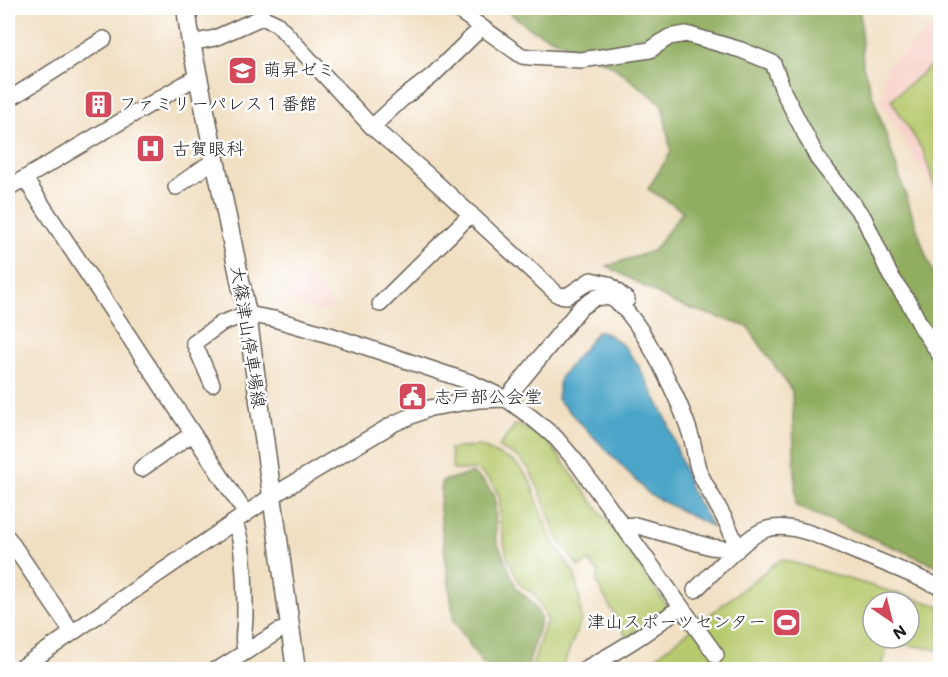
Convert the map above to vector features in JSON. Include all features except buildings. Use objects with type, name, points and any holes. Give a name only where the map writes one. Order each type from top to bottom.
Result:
[{"type":"main road","name":"大篠津山停車場線","points":[[186,8],[191,43],[247,314],[296,669]]},
{"type":"street","points":[[455,8],[522,56],[581,60],[650,50],[669,37],[686,34],[741,50],[772,63],[784,93],[818,159],[864,218],[890,275],[940,355]]},
{"type":"street","points":[[191,43],[215,38],[268,12],[372,127],[558,295],[567,296],[591,280],[608,284],[632,306],[634,319]]},
{"type":"street","points":[[372,127],[402,99],[432,76],[481,28]]},
{"type":"street","points":[[8,100],[104,39]]},
{"type":"street","points":[[8,188],[198,76]]},
{"type":"street","points":[[176,187],[216,159]]},
{"type":"street","points":[[25,179],[192,434],[240,518],[238,530],[244,579],[245,615],[243,646],[246,652]]},
{"type":"street","points":[[380,304],[471,214]]},
{"type":"street","points":[[18,669],[272,496],[395,423],[430,408],[478,400],[506,399],[581,307],[597,297],[613,298],[634,319],[685,419],[697,465],[709,494],[734,535],[737,550]]},
{"type":"street","points":[[212,384],[194,343],[222,323],[247,314],[274,319],[348,341],[470,381],[506,399],[556,438],[578,464],[716,655]]},
{"type":"street","points":[[141,469],[192,434]]},
{"type":"street","points":[[622,526],[635,525],[711,547],[737,550]]},
{"type":"street","points":[[695,590],[737,550],[764,530],[786,528],[812,534],[900,568],[940,587]]},
{"type":"street","points":[[8,538],[72,632]]},
{"type":"street","points":[[583,669],[617,653],[645,635],[672,613]]},
{"type":"street","points":[[214,669],[290,628]]},
{"type":"shaded area","points":[[940,21],[940,215],[927,179],[880,100],[887,66]]},
{"type":"shaded area","points":[[310,276],[333,306],[323,313],[285,300],[281,295]]},
{"type":"green space","points":[[503,8],[860,8],[863,66],[925,253],[940,289],[940,366],[935,388],[940,420],[940,567],[796,506],[792,391],[748,327],[674,303],[607,266],[653,251],[683,211],[648,189],[671,152],[662,104],[611,65],[531,29]]},
{"type":"green space","points":[[940,58],[940,202],[923,151],[891,100]]},
{"type":"green space","points":[[515,425],[546,439],[667,606],[627,638],[597,583],[598,572],[589,561],[579,567],[557,537],[529,469],[517,456],[498,448]]},
{"type":"green space","points":[[480,446],[515,462],[529,479],[551,538],[575,575],[581,620],[562,669],[531,669],[547,619],[536,596],[520,584],[507,556],[500,522],[500,498],[490,480],[477,470],[453,470],[450,449]]},
{"type":"green space","points":[[472,473],[484,482],[495,497],[496,539],[517,589],[532,602],[541,618],[527,669],[490,669],[482,663],[454,621],[442,531],[440,507],[442,481]]},
{"type":"green space","name":"津山スポーツセンター","points":[[781,559],[886,590],[861,590],[861,650],[886,650],[880,669],[639,670]]},
{"type":"green space","name":"津山スポーツセンター","points":[[921,600],[940,606],[940,650],[921,647]]},
{"type":"water","points":[[598,331],[609,335],[625,347],[638,365],[667,420],[692,493],[713,527],[650,495],[557,399],[560,378]]},
{"type":"place","name":"萌昇ゼミ","points":[[242,70]]},
{"type":"place","name":"ファミリーパレス１番館","points":[[98,104]]},
{"type":"place","name":"古賀眼科","points":[[151,149]]},
{"type":"place","name":"志戸部公会堂","points":[[413,397]]},
{"type":"place","name":"津山スポーツセンター","points":[[787,622]]}]
